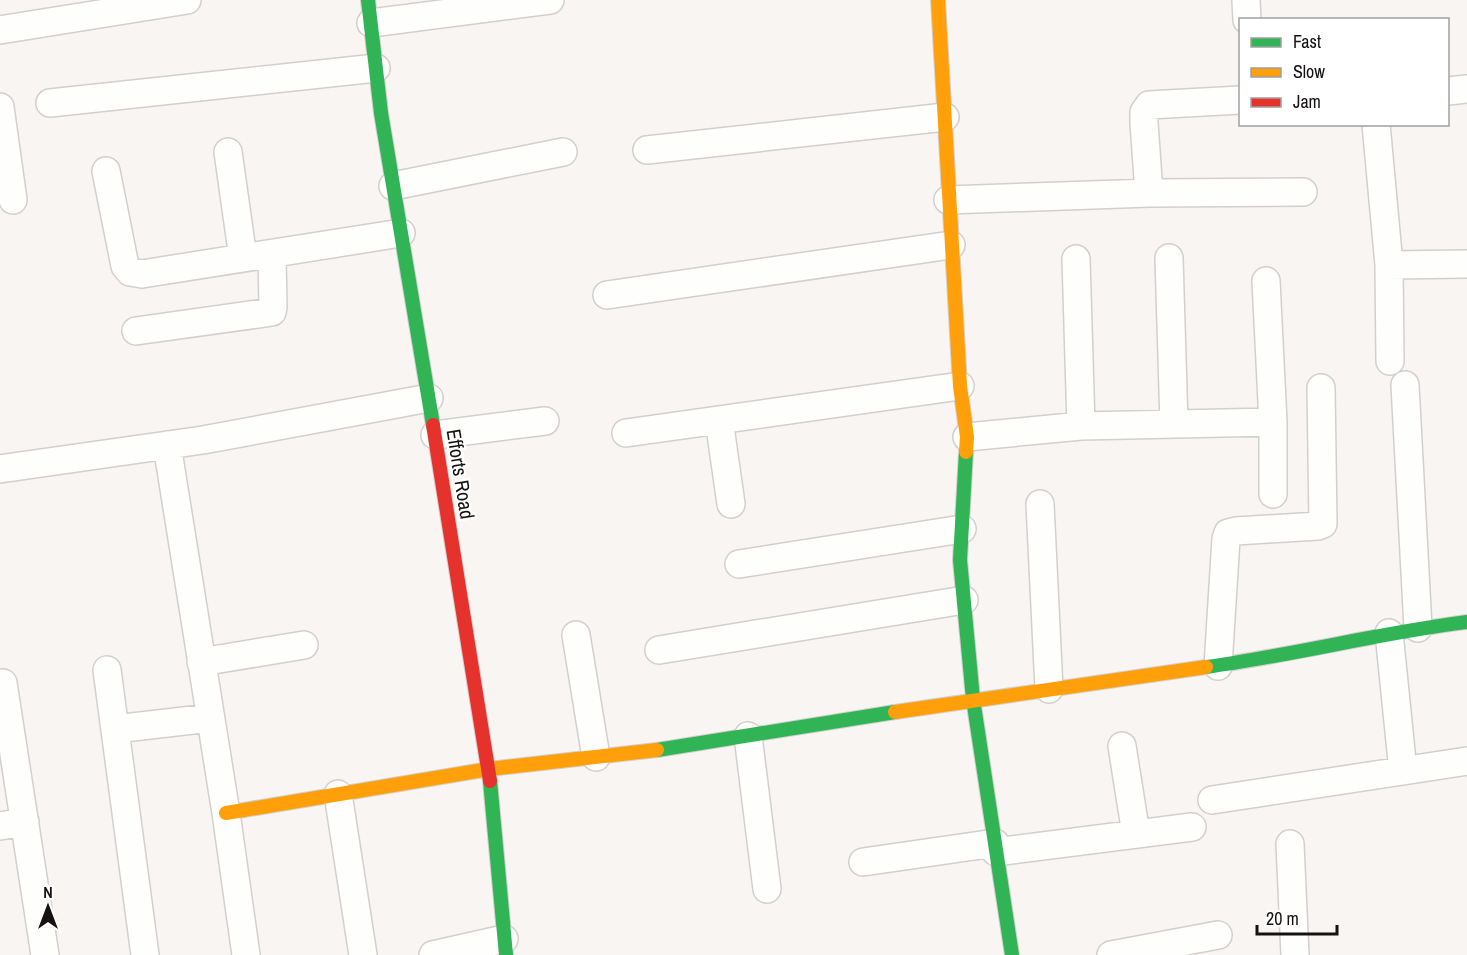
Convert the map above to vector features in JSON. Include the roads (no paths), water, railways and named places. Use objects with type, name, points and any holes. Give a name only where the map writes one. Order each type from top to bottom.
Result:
[{"type":"street","points":[[0,30],[88,8],[187,0]]},
{"type":"street","points":[[369,11],[550,0]]},
{"type":"street","points":[[938,0],[960,386],[967,437],[960,560],[973,699],[1012,955]]},
{"type":"street","points":[[1245,0],[1246,18]]},
{"type":"street","name":"Efforts Road","points":[[369,11],[381,113],[489,769],[505,947]]},
{"type":"street","points":[[50,103],[376,68]]},
{"type":"street","points":[[1449,91],[1467,89]]},
{"type":"street","points":[[1149,193],[1144,123],[1144,112],[1149,105],[1239,100]]},
{"type":"street","points":[[0,107],[13,200]]},
{"type":"street","points":[[647,150],[945,117]]},
{"type":"street","points":[[1376,126],[1389,265],[1390,361]]},
{"type":"street","points":[[228,152],[243,258]]},
{"type":"street","points":[[393,186],[563,152]]},
{"type":"street","points":[[106,171],[124,266],[130,272],[142,274],[401,234]]},
{"type":"street","points":[[948,200],[1149,193],[1303,192]]},
{"type":"street","points":[[607,295],[951,245]]},
{"type":"street","points":[[136,332],[272,312],[272,254]]},
{"type":"street","points":[[1169,258],[1174,424]]},
{"type":"street","points":[[1076,259],[1081,426]]},
{"type":"street","points":[[1389,265],[1467,264]]},
{"type":"street","points":[[1266,281],[1273,422],[1273,494]]},
{"type":"street","points":[[1405,385],[1418,628]]},
{"type":"street","points":[[626,433],[960,386]]},
{"type":"street","points":[[1218,666],[1228,533],[1323,524],[1321,388]]},
{"type":"street","points":[[0,469],[166,445],[429,398]]},
{"type":"street","points":[[719,420],[731,504]]},
{"type":"street","points":[[435,435],[544,421]]},
{"type":"street","points":[[967,437],[1081,426],[1273,422]]},
{"type":"street","points":[[166,445],[226,813],[246,955]]},
{"type":"street","points":[[1040,504],[1049,689]]},
{"type":"street","points":[[739,564],[962,529]]},
{"type":"street","points":[[659,650],[964,600]]},
{"type":"street","points":[[226,813],[489,769],[657,750],[973,699],[1259,660],[1389,633],[1467,622]]},
{"type":"street","points":[[1389,633],[1403,771]]},
{"type":"street","points":[[576,635],[596,757]]},
{"type":"street","points":[[201,662],[304,645]]},
{"type":"street","points":[[106,670],[145,955]]},
{"type":"street","points":[[3,683],[12,824],[45,955]]},
{"type":"street","points":[[115,729],[210,718]]},
{"type":"street","points":[[748,736],[767,889]]},
{"type":"street","points":[[1122,746],[1136,834]]},
{"type":"street","points":[[1212,800],[1467,761]]},
{"type":"street","points":[[338,794],[363,955]]},
{"type":"street","points":[[863,862],[1192,827]]},
{"type":"street","points":[[1290,844],[1295,955]]},
{"type":"street","points":[[1111,955],[1218,935]]},
{"type":"street","points":[[433,955],[505,947]]}]
